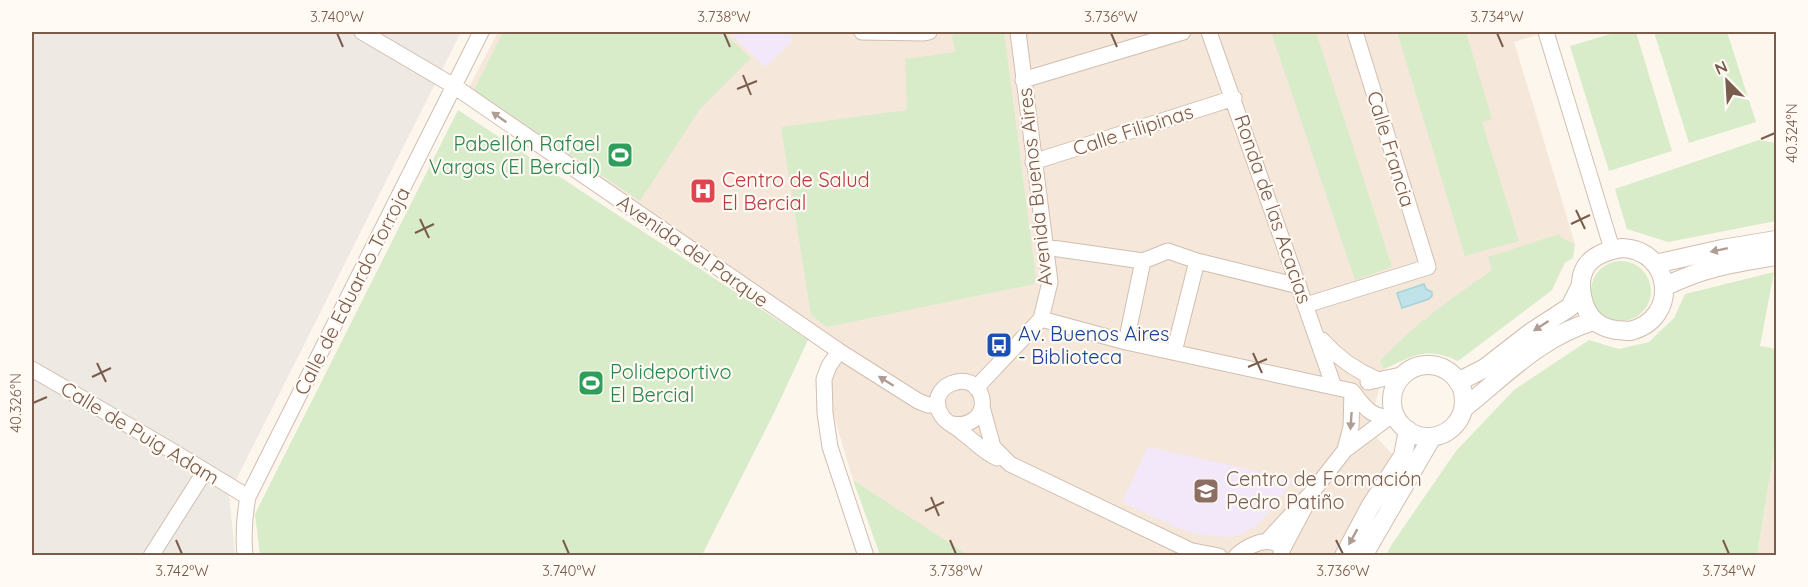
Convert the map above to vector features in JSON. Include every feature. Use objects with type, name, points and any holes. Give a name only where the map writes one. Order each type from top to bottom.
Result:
[{"type":"street","name":"Avenida del Parque","points":[[362,32],[454,86],[839,351],[918,401],[928,405],[938,405]]},
{"type":"street","name":"Calle de Eduardo Torroja","points":[[245,555],[243,536],[248,498],[481,32]]},
{"type":"street","points":[[862,32],[929,32]]},
{"type":"street","name":"Avenida Buenos Aires","points":[[976,388],[1041,319],[1050,282],[1018,32]]},
{"type":"street","points":[[1023,80],[1183,32]]},
{"type":"street","name":"Ronda de las Acacias","points":[[1209,32],[1335,387]]},
{"type":"street","name":"Calle Francia","points":[[1306,305],[1428,267],[1355,32]]},
{"type":"street","points":[[1548,32],[1612,249]]},
{"type":"street","name":"Calle Filipinas","points":[[1033,162],[1233,98]]},
{"type":"street","points":[[1655,264],[1776,240]]},
{"type":"street","points":[[1045,247],[1143,261],[1168,251],[1197,261],[1299,286]]},
{"type":"street","points":[[1458,382],[1485,368],[1530,333],[1570,307],[1581,285],[1584,269],[1596,257],[1612,249],[1634,249],[1647,256],[1655,264],[1662,273],[1664,287],[1662,307],[1647,322],[1629,331],[1608,329],[1594,321],[1586,308],[1581,285]]},
{"type":"street","points":[[1664,287],[1688,275],[1719,266],[1776,256]]},
{"type":"street","points":[[1126,342],[1143,261]]},
{"type":"street","points":[[1174,352],[1197,261]]},
{"type":"street","points":[[1041,319],[1126,342],[1352,391],[1366,410],[1398,422],[1423,436],[1432,437],[1441,435],[1456,424],[1464,408],[1520,361],[1575,326],[1594,321]]},
{"type":"street","points":[[1316,333],[1334,354],[1362,373],[1376,379]]},
{"type":"street","points":[[839,351],[824,379],[825,413],[830,447],[866,555]]},
{"type":"street","points":[[1344,555],[1370,507],[1403,456],[1393,403],[1400,380],[1413,369],[1430,366],[1446,370],[1458,382],[1464,399],[1464,408]]},
{"type":"street","name":"Calle de Puig Adam","points":[[32,369],[248,498]]},
{"type":"street","points":[[1234,555],[1267,541],[1313,491],[1345,450],[1351,427],[1352,391],[1359,385],[1376,379],[1406,374]]},
{"type":"street","points":[[1011,464],[993,447],[982,400],[976,388],[965,381],[951,383],[941,392],[938,405],[942,417],[992,456],[1197,553],[1219,555]]},
{"type":"street","points":[[952,424],[965,425],[971,422],[982,407]]},
{"type":"street","points":[[1345,450],[1398,422]]},
{"type":"street","points":[[1364,555],[1432,437]]},
{"type":"street","points":[[151,555],[205,471]]},
{"type":"street","points":[[1281,554],[1313,491]]},
{"type":"street","points":[[1267,541],[1276,544],[1281,554]]},
{"type":"shaded area","points":[[32,32],[461,32],[229,494],[235,555],[32,555]]},
{"type":"shaded area","points":[[498,32],[1547,32],[1514,42],[1575,244],[1552,290],[1458,361],[1442,353],[1418,353],[1384,369],[1369,429],[1393,455],[1337,555],[965,555],[921,528],[853,480],[829,400],[829,366],[839,352],[468,89]]},
{"type":"shaded area","points":[[729,32],[790,32],[793,41],[765,67]]},
{"type":"shaded area","points":[[1776,440],[1776,555],[1757,555]]},
{"type":"shaded area","name":"Centro de Formación Pedro Patiño","points":[[1148,447],[1294,479],[1269,512],[1254,527],[1240,535],[1229,537],[1201,535],[1176,527],[1122,502]]},
{"type":"green space","name":"Pabellón Rafael Vargas (El Bercial)","points":[[503,32],[723,32],[751,58],[700,109],[640,201],[474,90]]},
{"type":"green space","points":[[965,32],[1004,32],[1035,270],[1034,284],[827,327],[811,315],[781,127],[907,110],[905,59],[955,52],[952,35]]},
{"type":"green space","points":[[1271,32],[1316,32],[1392,267],[1355,280]]},
{"type":"green space","points":[[1397,32],[1466,32],[1492,119],[1482,122],[1519,241],[1465,256]]},
{"type":"green space","points":[[1617,32],[1636,32],[1672,151],[1609,171],[1570,46]]},
{"type":"green space","points":[[1654,32],[1727,32],[1756,122],[1689,143]]},
{"type":"green space","name":"Polideportivo El Bercial","points":[[458,110],[808,340],[702,555],[260,555],[255,514]]},
{"type":"green space","points":[[1759,140],[1776,143],[1776,221],[1668,242],[1627,229],[1615,189]]},
{"type":"green space","points":[[1559,234],[1560,237],[1575,244],[1573,258],[1564,263],[1552,290],[1458,361],[1437,354],[1420,354],[1384,369],[1380,361],[1419,324],[1492,270],[1488,257]]},
{"type":"green space","points":[[1621,261],[1638,266],[1646,274],[1651,291],[1646,308],[1638,316],[1621,321],[1604,316],[1596,308],[1591,291],[1596,274],[1604,266]]},
{"type":"green space","points":[[1774,272],[1760,346],[1776,349],[1776,440],[1757,555],[1386,555],[1456,451],[1514,390],[1589,340],[1619,349],[1649,342],[1674,318],[1685,294]]},
{"type":"green space","points":[[853,480],[968,555],[880,555]]},
{"type":"water","points":[[1424,284],[1426,289],[1432,292],[1432,296],[1402,308],[1397,293]]},
{"type":"place","name":"Pabellón Rafael Vargas (El Bercial)","points":[[620,155]]},
{"type":"place","name":"Centro de Salud El Bercial","points":[[703,191]]},
{"type":"place","name":"Av. Buenos Aires - Biblioteca","points":[[999,345]]},
{"type":"place","name":"Polideportivo El Bercial","points":[[591,383]]},
{"type":"place","name":"Centro de Formación Pedro Patiño","points":[[1206,491]]}]
